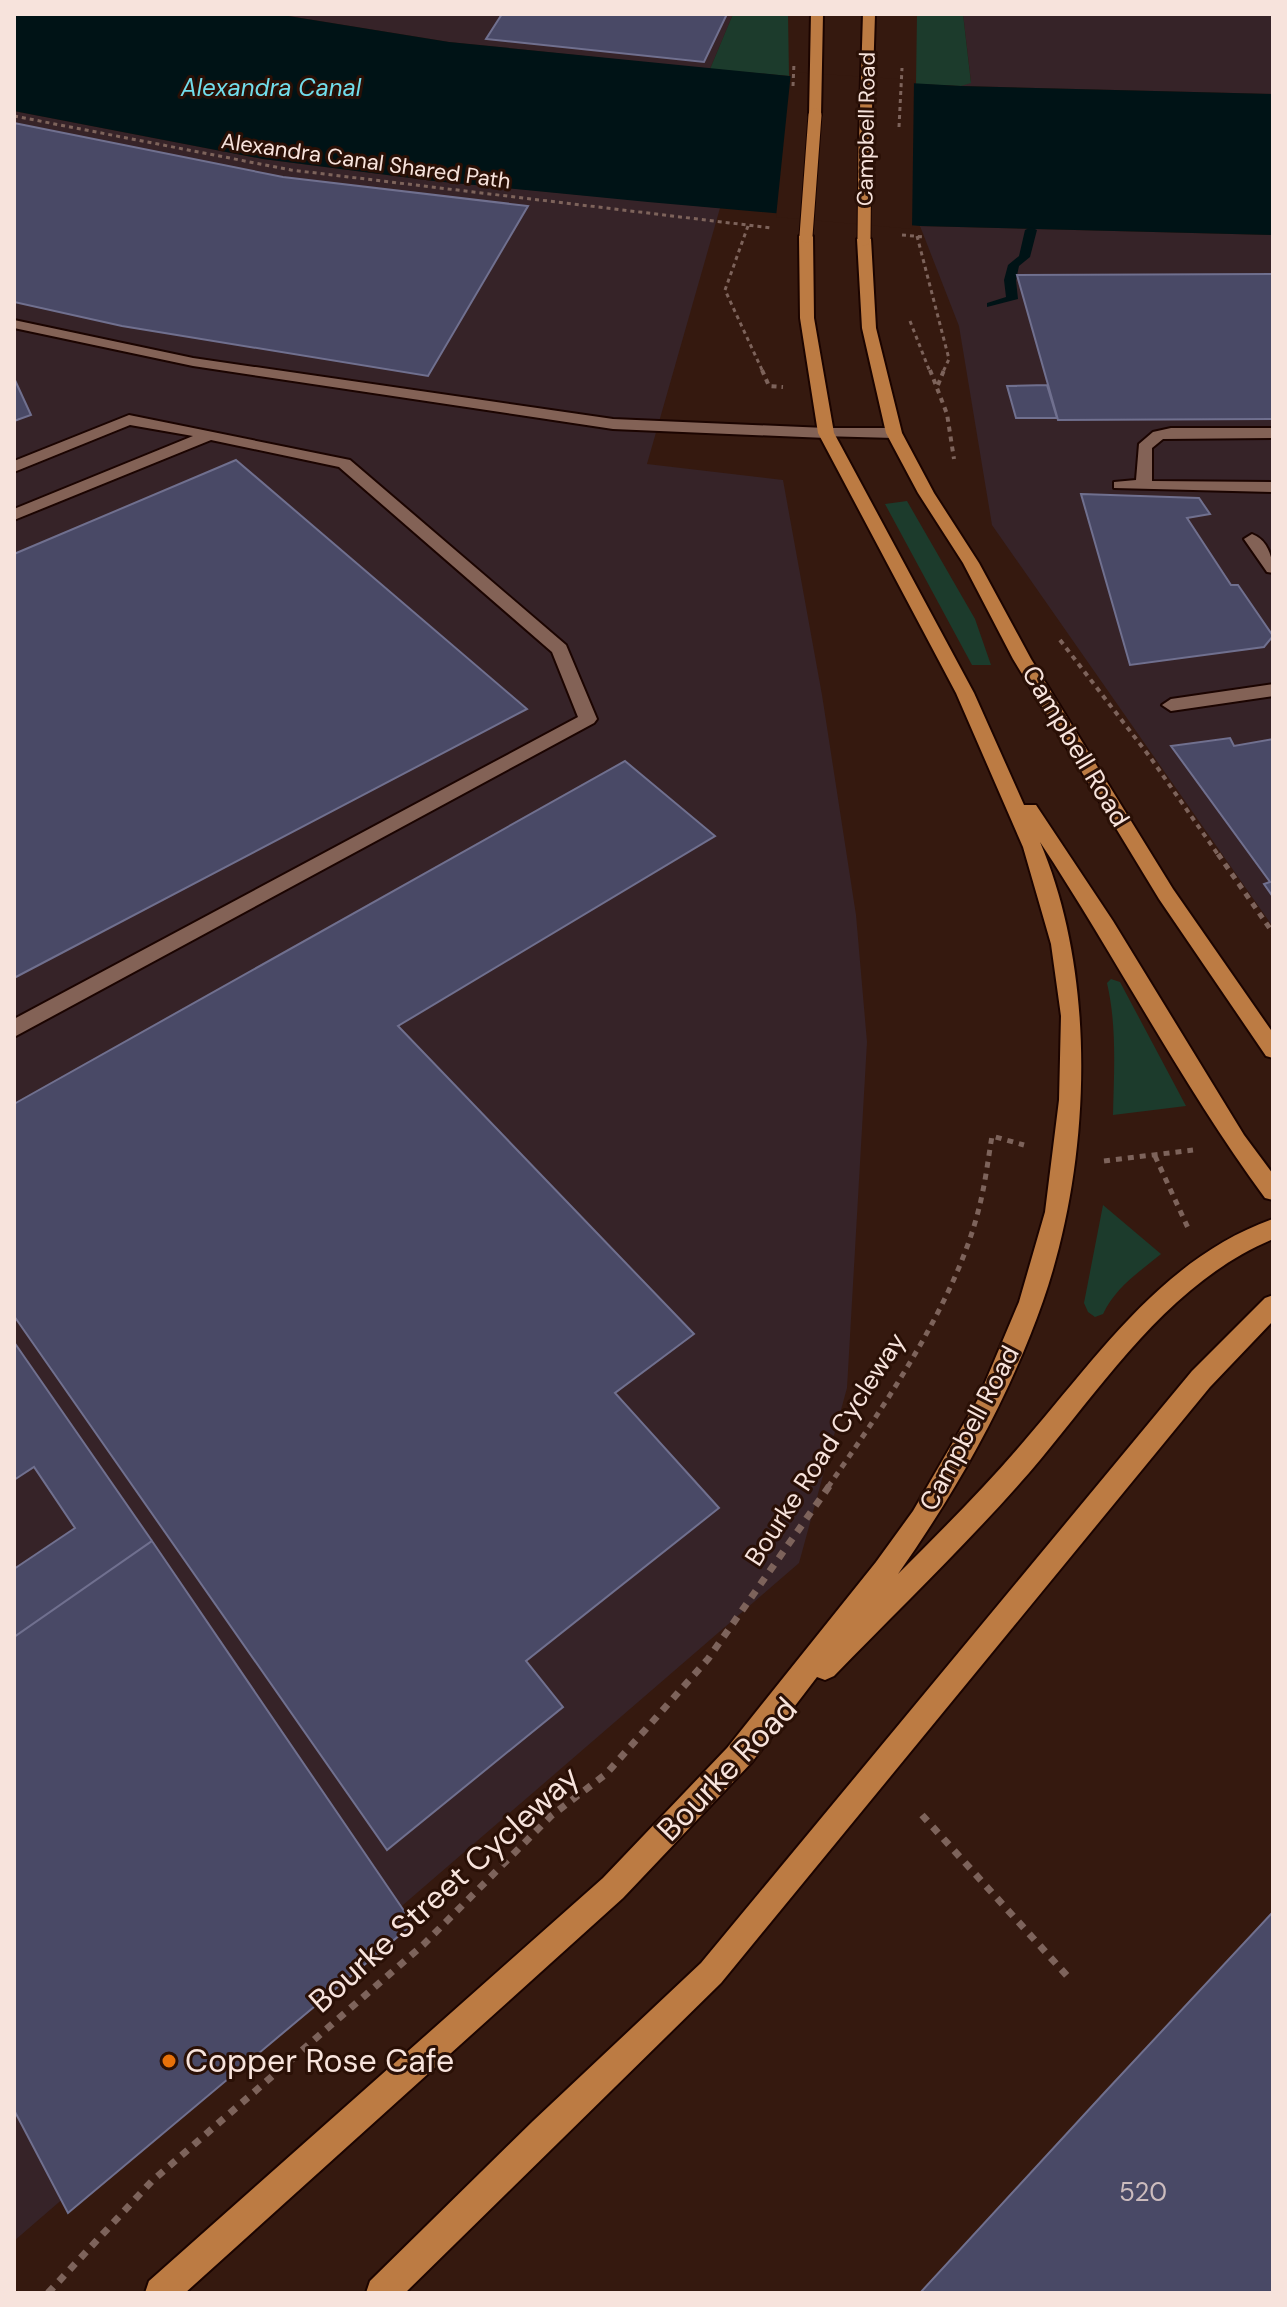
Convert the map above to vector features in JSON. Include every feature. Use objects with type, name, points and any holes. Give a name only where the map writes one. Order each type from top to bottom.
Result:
[{"type":"main road","name":"Campbell Road","points":[[734,1761],[885,1571],[922,1519],[987,1405],[1031,1302],[1045,1257],[1056,1212],[1070,1100],[1071,1016],[1061,944],[1033,847],[965,693],[826,433],[807,318],[806,236],[817,64],[817,14]]},
{"type":"main road","name":"Campbell Road","points":[[869,14],[864,239],[869,328],[894,433],[926,493],[971,563],[1022,659],[1166,894],[1273,1050]]},
{"type":"main road","name":"Campbell Road","points":[[997,762],[1106,926],[1236,1141],[1273,1191]]},
{"type":"main road","name":"Bourke Road","points":[[161,2293],[613,1888],[1018,1467],[1157,1307],[1219,1253],[1273,1229]]},
{"type":"main road","points":[[382,2293],[543,2133],[711,1973],[1201,1379],[1273,1305]]},
{"type":"street","points":[[14,324],[193,362],[613,424],[894,433]]},
{"type":"street","points":[[14,467],[129,420],[344,463],[560,649],[588,719],[14,1029]]},
{"type":"street","points":[[1144,486],[1144,447],[1158,435],[1273,433]]},
{"type":"street","points":[[14,515],[210,435]]},
{"type":"street","points":[[1120,485],[1273,487]]},
{"type":"street","points":[[1252,539],[1273,568]]},
{"type":"street","points":[[1171,705],[1273,690]]},
{"type":"path","name":"Alexandra Canal Shared Path","points":[[14,116],[291,170],[539,202],[717,220]]},
{"type":"path","points":[[748,226],[725,290],[769,386]]},
{"type":"path","points":[[917,236],[949,359],[938,386]]},
{"type":"path","points":[[909,311],[917,343],[938,386],[947,414],[956,464]]},
{"type":"path","points":[[1052,629],[1150,757],[1273,933]]},
{"type":"path","name":"Bourke Road Cycleway","points":[[659,1714],[708,1659],[881,1411],[929,1327],[956,1270],[979,1210],[992,1136],[1023,1145]]},
{"type":"path","points":[[1107,1162],[1203,1148]]},
{"type":"path","points":[[1155,1156],[1189,1229]]},
{"type":"path","name":"Bourke Street Cycleway","points":[[48,2293],[152,2181],[423,1945],[551,1816],[606,1774],[659,1714]]},
{"type":"path","points":[[922,1815],[1069,1978]]},
{"type":"shaded area","points":[[276,14],[733,14],[710,69],[449,42]]},
{"type":"shaded area","points":[[963,14],[1273,14],[1273,94],[961,86],[971,82]]},
{"type":"shaded area","points":[[14,111],[263,159],[434,181],[720,208],[647,464],[783,480],[822,695],[856,915],[867,1042],[847,1388],[799,1563],[14,2241]]},
{"type":"shaded area","points":[[920,226],[1273,235],[1273,927],[992,525],[959,326]]},
{"type":"green space","points":[[733,14],[788,14],[789,76],[710,69]]},
{"type":"green space","points":[[917,14],[963,14],[971,83],[961,86],[916,84]]},
{"type":"green space","points":[[907,501],[975,619],[991,665],[972,665],[885,504]]},
{"type":"green space","points":[[1111,979],[1120,982],[1186,1106],[1113,1115],[1114,1032],[1107,983]]},
{"type":"green space","points":[[1103,1205],[1161,1254],[1121,1288],[1103,1314],[1095,1317],[1088,1312],[1084,1303]]},
{"type":"water","name":"Alexandra Canal","points":[[14,14],[276,14],[449,42],[789,76],[961,86],[1273,94],[1273,235],[920,226],[434,181],[263,159],[14,111]]},
{"type":"pier","points":[[791,72],[914,80],[912,229],[776,217]]},
{"type":"building","points":[[502,14],[727,14],[704,62],[486,39]]},
{"type":"building","points":[[14,123],[283,177],[528,206],[428,376],[122,326],[14,302]]},
{"type":"building","points":[[1273,274],[1273,419],[1058,420],[1017,275]]},
{"type":"building","points":[[14,378],[31,415],[14,421]]},
{"type":"building","points":[[1047,385],[1057,418],[1016,418],[1007,386]]},
{"type":"building","points":[[236,460],[527,709],[14,978],[14,554]]},
{"type":"building","points":[[1081,494],[1199,498],[1210,514],[1187,518],[1231,585],[1238,585],[1273,636],[1264,647],[1130,665]]},
{"type":"building","points":[[1230,738],[1234,746],[1273,739],[1273,897],[1264,884],[1270,882],[1171,746]]},
{"type":"building","points":[[625,761],[715,836],[398,1026],[694,1334],[615,1393],[719,1508],[526,1661],[563,1707],[387,1850],[14,1316],[14,1104]]},
{"type":"building","points":[[14,1342],[152,1541],[14,1637],[14,1569],[75,1528],[34,1467],[14,1480]]},
{"type":"building","points":[[152,1541],[413,1924],[68,2213],[14,2110],[14,1637]]},
{"type":"building","points":[[1273,1912],[1273,2293],[920,2293],[1106,2091]]},
{"type":"waterway","points":[[991,305],[1012,299],[1010,280],[1014,265],[1024,257],[1031,230]]},
{"type":"place","name":"Copper Rose Cafe","points":[[169,2061]]}]
